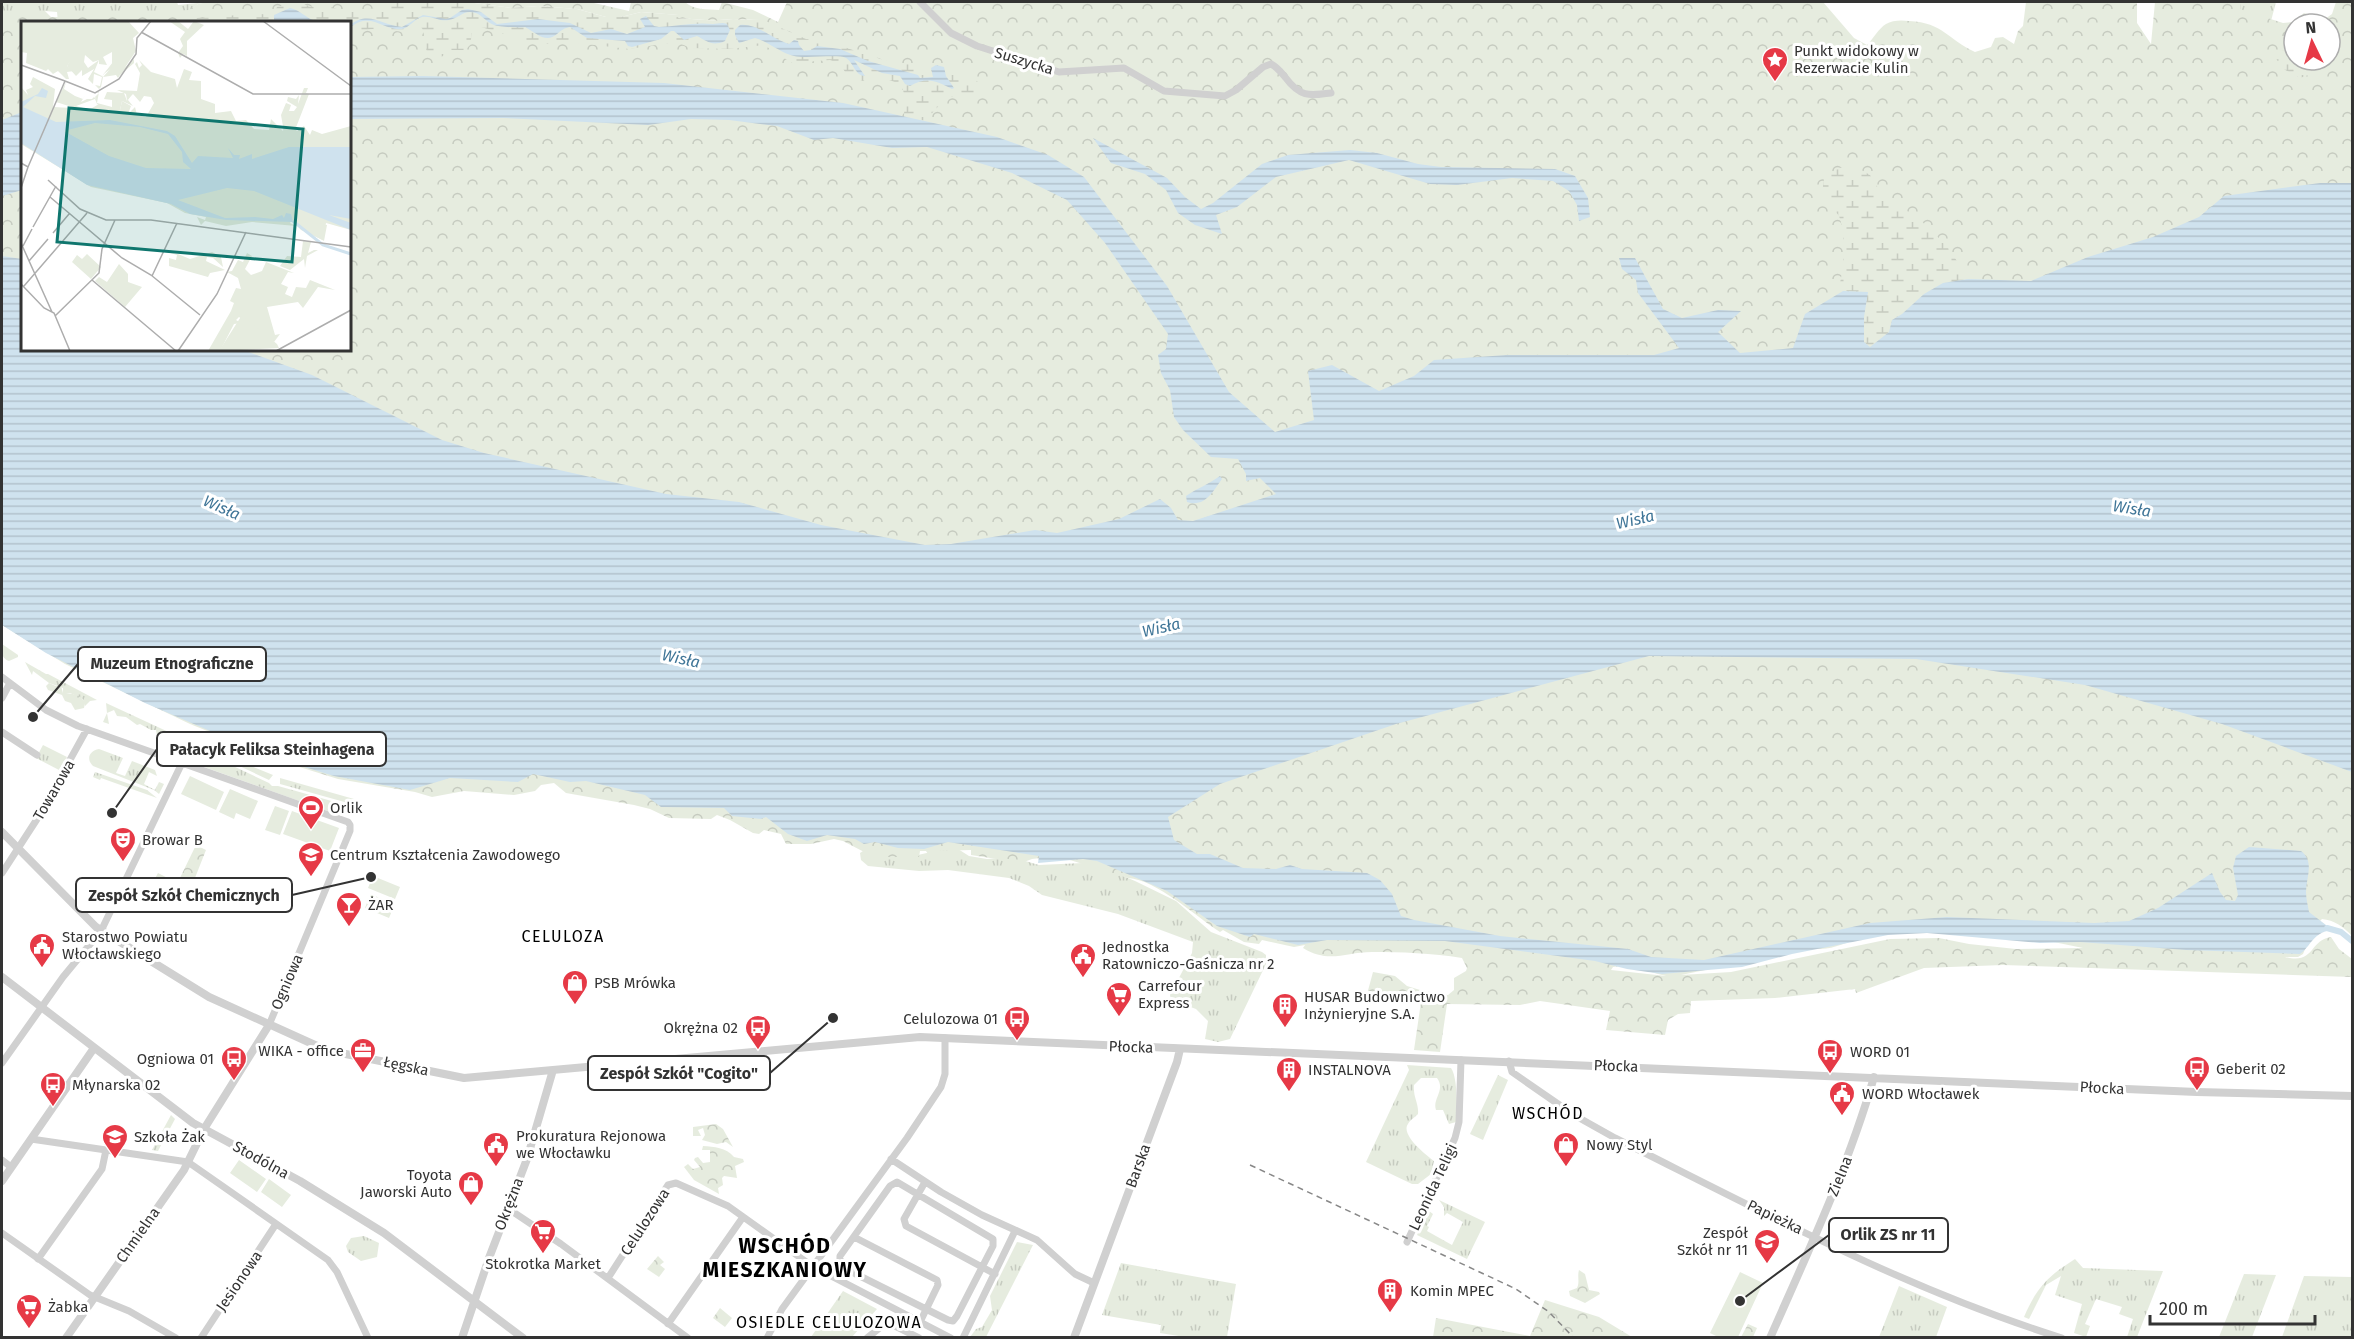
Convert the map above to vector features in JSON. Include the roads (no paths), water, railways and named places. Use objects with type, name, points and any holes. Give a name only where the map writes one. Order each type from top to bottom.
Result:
[{"type":"street","name":"Suszycka","points":[[920,2],[938,22],[963,39],[977,46],[1051,70],[1071,72],[1121,68],[1129,70],[1164,91],[1221,96],[1236,90],[1263,67],[1271,64],[1278,68],[1302,94],[1331,93]]},
{"type":"street","points":[[2,677],[46,710],[87,729],[182,763],[101,931],[63,976],[2,1063]]},
{"type":"street","points":[[2,698],[10,683]]},
{"type":"street","name":"Towarowa","points":[[2,873],[39,816],[87,729]]},
{"type":"street","points":[[2,732],[37,755]]},
{"type":"street","name":"Ogniowa","points":[[182,763],[350,825],[350,831],[269,1025],[204,1129]]},
{"type":"street","name":"Łęgska","points":[[2,832],[101,931],[201,993],[326,1050],[469,1078],[880,1040]]},
{"type":"street","name":"Stodólna","points":[[2,977],[181,1115],[344,1207],[400,1244],[523,1338]]},
{"type":"street","points":[[768,1338],[778,1314],[941,1087],[945,1074],[945,1038]]},
{"type":"street","name":"Płocka","points":[[880,1040],[945,1038],[2197,1092],[2352,1096]]},
{"type":"street","points":[[2,1181],[94,1048]]},
{"type":"street","name":"Barska","points":[[1074,1338],[1180,1049]]},
{"type":"street","name":"Leonida Teligi","points":[[1407,1242],[1455,1138],[1459,1122],[1461,1060]]},
{"type":"street","name":"Papieżka","points":[[1509,1062],[1514,1074],[1594,1127],[1815,1237],[1942,1296],[2062,1338]]},
{"type":"street","name":"Okrężna","points":[[462,1338],[507,1208],[531,1148],[554,1070]]},
{"type":"street","name":"Zielna","points":[[1770,1338],[1815,1237],[1859,1126],[1874,1077]]},
{"type":"street","name":"Chmielna","points":[[66,1338],[188,1162],[204,1129]]},
{"type":"street","points":[[31,1139],[188,1162],[333,1265],[368,1338]]},
{"type":"street","points":[[38,1259],[97,1177],[103,1166],[106,1150]]},
{"type":"street","points":[[891,1159],[982,1215],[1037,1240],[1075,1274],[1094,1283]]},
{"type":"street","points":[[2,1160],[11,1167]]},
{"type":"street","points":[[900,1182],[992,1237],[993,1246],[955,1320],[948,1320],[842,1267],[840,1256],[854,1237],[892,1183],[900,1182]]},
{"type":"street","points":[[925,1182],[904,1219],[906,1226],[995,1274]]},
{"type":"street","name":"Celulozowa","points":[[608,1278],[670,1184],[676,1183],[708,1196],[743,1216],[812,1266],[951,1338]]},
{"type":"street","points":[[507,1208],[608,1278],[688,1338]]},
{"type":"street","points":[[668,1324],[743,1216]]},
{"type":"street","name":"Jesionowa","points":[[201,1338],[276,1224]]},
{"type":"street","points":[[840,1228],[938,1280],[938,1285],[920,1322]]},
{"type":"street","points":[[963,1338],[1014,1231]]},
{"type":"street","points":[[2,1233],[95,1296],[139,1316],[176,1338]]},
{"type":"street","points":[[889,1322],[895,1309]]},
{"type":"street","points":[[867,1338],[883,1323],[889,1322],[919,1338]]},
{"type":"water","points":[[290,8],[311,19],[324,21],[274,21],[274,15]]},
{"type":"water","points":[[462,10],[481,12],[497,24],[538,19],[570,23],[591,33],[611,29],[627,34],[645,27],[640,19],[646,16],[654,26],[659,27],[723,23],[727,24],[730,30],[725,41],[717,43],[710,43],[697,36],[684,40],[671,31],[661,39],[632,47],[628,46],[625,41],[587,38],[570,27],[563,29],[553,37],[545,38],[525,27],[494,25],[470,12],[446,20],[422,17],[402,29],[389,28],[371,21],[364,21],[351,27],[351,24],[363,19],[402,27],[423,15],[446,19]]},
{"type":"water","points":[[740,25],[752,26],[789,44],[794,40],[798,41],[804,51],[817,46],[840,49],[868,61],[918,75],[920,78],[933,77],[931,68],[936,65],[944,67],[946,76],[954,88],[927,80],[910,86],[905,84],[900,76],[882,73],[854,60],[865,76],[857,72],[846,58],[794,56],[755,38],[739,43],[735,30]]},
{"type":"water","name":"Wisła","points":[[423,76],[664,83],[843,103],[997,137],[1048,155],[1084,177],[1167,286],[1229,392],[1275,432],[1314,420],[1308,371],[1332,365],[1379,391],[1414,376],[1434,360],[1507,355],[1654,355],[1679,348],[1638,293],[1636,280],[1622,269],[1619,258],[1635,258],[1663,309],[1682,318],[1718,310],[1741,311],[1718,332],[1740,353],[1793,348],[1805,314],[1843,291],[1868,292],[1864,317],[1864,342],[1870,347],[1889,332],[1892,320],[1924,294],[1943,283],[1968,279],[2031,281],[2088,257],[2153,237],[2199,217],[2224,196],[2320,183],[2352,183],[2352,772],[2222,724],[2085,685],[1916,659],[1649,656],[1396,724],[1220,784],[1168,817],[1174,840],[1197,854],[1210,854],[1243,868],[1276,869],[1290,865],[1302,869],[1367,873],[1380,880],[1392,894],[1401,916],[1414,920],[1500,936],[1628,949],[1651,957],[1704,960],[1870,923],[1947,917],[2094,923],[2129,921],[2158,908],[2212,873],[2226,900],[2235,901],[2238,895],[2233,868],[2236,856],[2249,847],[2301,851],[2305,855],[2309,865],[2306,892],[2309,912],[2326,925],[2327,931],[2318,935],[2300,954],[2186,950],[2080,942],[2040,943],[1927,933],[1888,935],[1792,954],[1742,967],[1662,974],[1595,961],[1445,941],[1327,940],[1298,945],[1254,934],[1250,937],[1217,926],[1167,891],[1097,861],[1083,859],[1038,863],[1039,856],[948,842],[924,849],[898,848],[875,842],[864,844],[855,839],[827,835],[807,841],[788,834],[766,817],[761,819],[732,816],[724,808],[661,807],[645,795],[586,781],[570,782],[533,774],[518,782],[450,778],[410,790],[334,776],[268,756],[145,703],[46,653],[2,625],[2,256],[21,259],[21,351],[246,351],[312,375],[442,440],[484,453],[666,494],[739,502],[821,525],[925,545],[951,544],[1035,530],[1057,533],[1119,519],[1160,499],[1171,508],[1178,520],[1193,521],[1276,494],[1260,478],[1246,481],[1246,474],[1238,459],[1211,457],[1183,430],[1174,417],[1170,390],[1161,373],[1158,355],[1166,349],[1168,334],[1105,243],[1067,200],[1012,173],[927,147],[892,148],[833,138],[814,140],[777,126],[729,120],[691,119],[648,125],[503,118],[351,119],[351,77]]},
{"type":"water","points":[[21,112],[21,190],[2,196],[2,120]]},
{"type":"water","points":[[1093,138],[1167,178],[1185,197],[1201,209],[1213,203],[1262,164],[1288,155],[1350,150],[1377,153],[1418,164],[1441,167],[1555,169],[1575,176],[1588,198],[1590,217],[1579,221],[1577,205],[1569,191],[1553,181],[1512,178],[1457,185],[1430,184],[1349,160],[1276,177],[1237,207],[1216,215],[1222,234],[1195,225],[1178,213],[1166,190],[1145,174],[1111,163]]},
{"type":"water","points":[[1220,476],[1222,479],[1204,501],[1187,502],[1186,496]]},
{"type":"waterway","points":[[2327,928],[2341,932],[2352,941]]},
{"type":"railway","points":[[1250,1165],[1516,1289],[1549,1312],[1574,1338]]},
{"type":"place","name":"Punkt widokowy w Rezerwacie Kulin","points":[[1775,83]]},
{"type":"place","name":"Muzeum Etnograficzne","points":[[33,717]]},
{"type":"place","name":"Pałacyk Feliksa Steinhagena","points":[[112,813]]},
{"type":"place","name":"Orlik","points":[[311,831]]},
{"type":"place","name":"Browar B","points":[[123,863]]},
{"type":"place","name":"Zespół Szkół Chemicznych","points":[[371,877]]},
{"type":"place","name":"Centrum Kształcenia Zawodowego","points":[[311,878]]},
{"type":"place","name":"ŻAR","points":[[349,928]]},
{"type":"place","name":"Starostwo Powiatu Włocławskiego","points":[[42,969]]},
{"type":"place","name":"Jednostka Ratowniczo-Gaśnicza nr 2","points":[[1083,979]]},
{"type":"place","name":"PSB Mrówka","points":[[575,1006]]},
{"type":"place","name":"Zespół Szkół \"Cogito\"","points":[[833,1018]]},
{"type":"place","name":"Carrefour Express","points":[[1119,1018]]},
{"type":"place","name":"HUSAR Budownictwo Inżynieryjne S.A.","points":[[1285,1029]]},
{"type":"place","name":"Celulozowa 01","points":[[1017,1042]]},
{"type":"place","name":"Okrężna 02","points":[[758,1051]]},
{"type":"place","name":"WIKA - office","points":[[363,1074]]},
{"type":"place","name":"WORD 01","points":[[1830,1075]]},
{"type":"place","name":"Ogniowa 01","points":[[234,1082]]},
{"type":"place","name":"Geberit 02","points":[[2197,1092]]},
{"type":"place","name":"INSTALNOVA","points":[[1289,1093]]},
{"type":"place","name":"Młynarska 02","points":[[53,1108]]},
{"type":"place","name":"WORD Włocławek","points":[[1842,1117]]},
{"type":"place","name":"Szkoła Żak","points":[[115,1160]]},
{"type":"place","name":"Prokuratura Rejonowa we Włocławku","points":[[496,1168]]},
{"type":"place","name":"Nowy Styl","points":[[1566,1168]]},
{"type":"place","name":"Toyota Jaworski Auto","points":[[471,1207]]},
{"type":"place","name":"Stokrotka Market","points":[[543,1255]]},
{"type":"place","name":"Zespół Szkół nr 11","points":[[1767,1265]]},
{"type":"place","name":"Orlik ZS nr 11","points":[[1740,1301]]},
{"type":"place","name":"Komin MPEC","points":[[1390,1314]]},
{"type":"place","name":"Żabka","points":[[29,1330]]},
{"type":"district","name":"CELULOZA","points":[[563,936]]},
{"type":"district","name":"WSCHÓD","points":[[1548,1113]]},
{"type":"district","name":"WSCHÓD MIESZKANIOWY","points":[[785,1258]]},
{"type":"district","name":"OSIEDLE CELULOZOWA","points":[[829,1322]]}]
